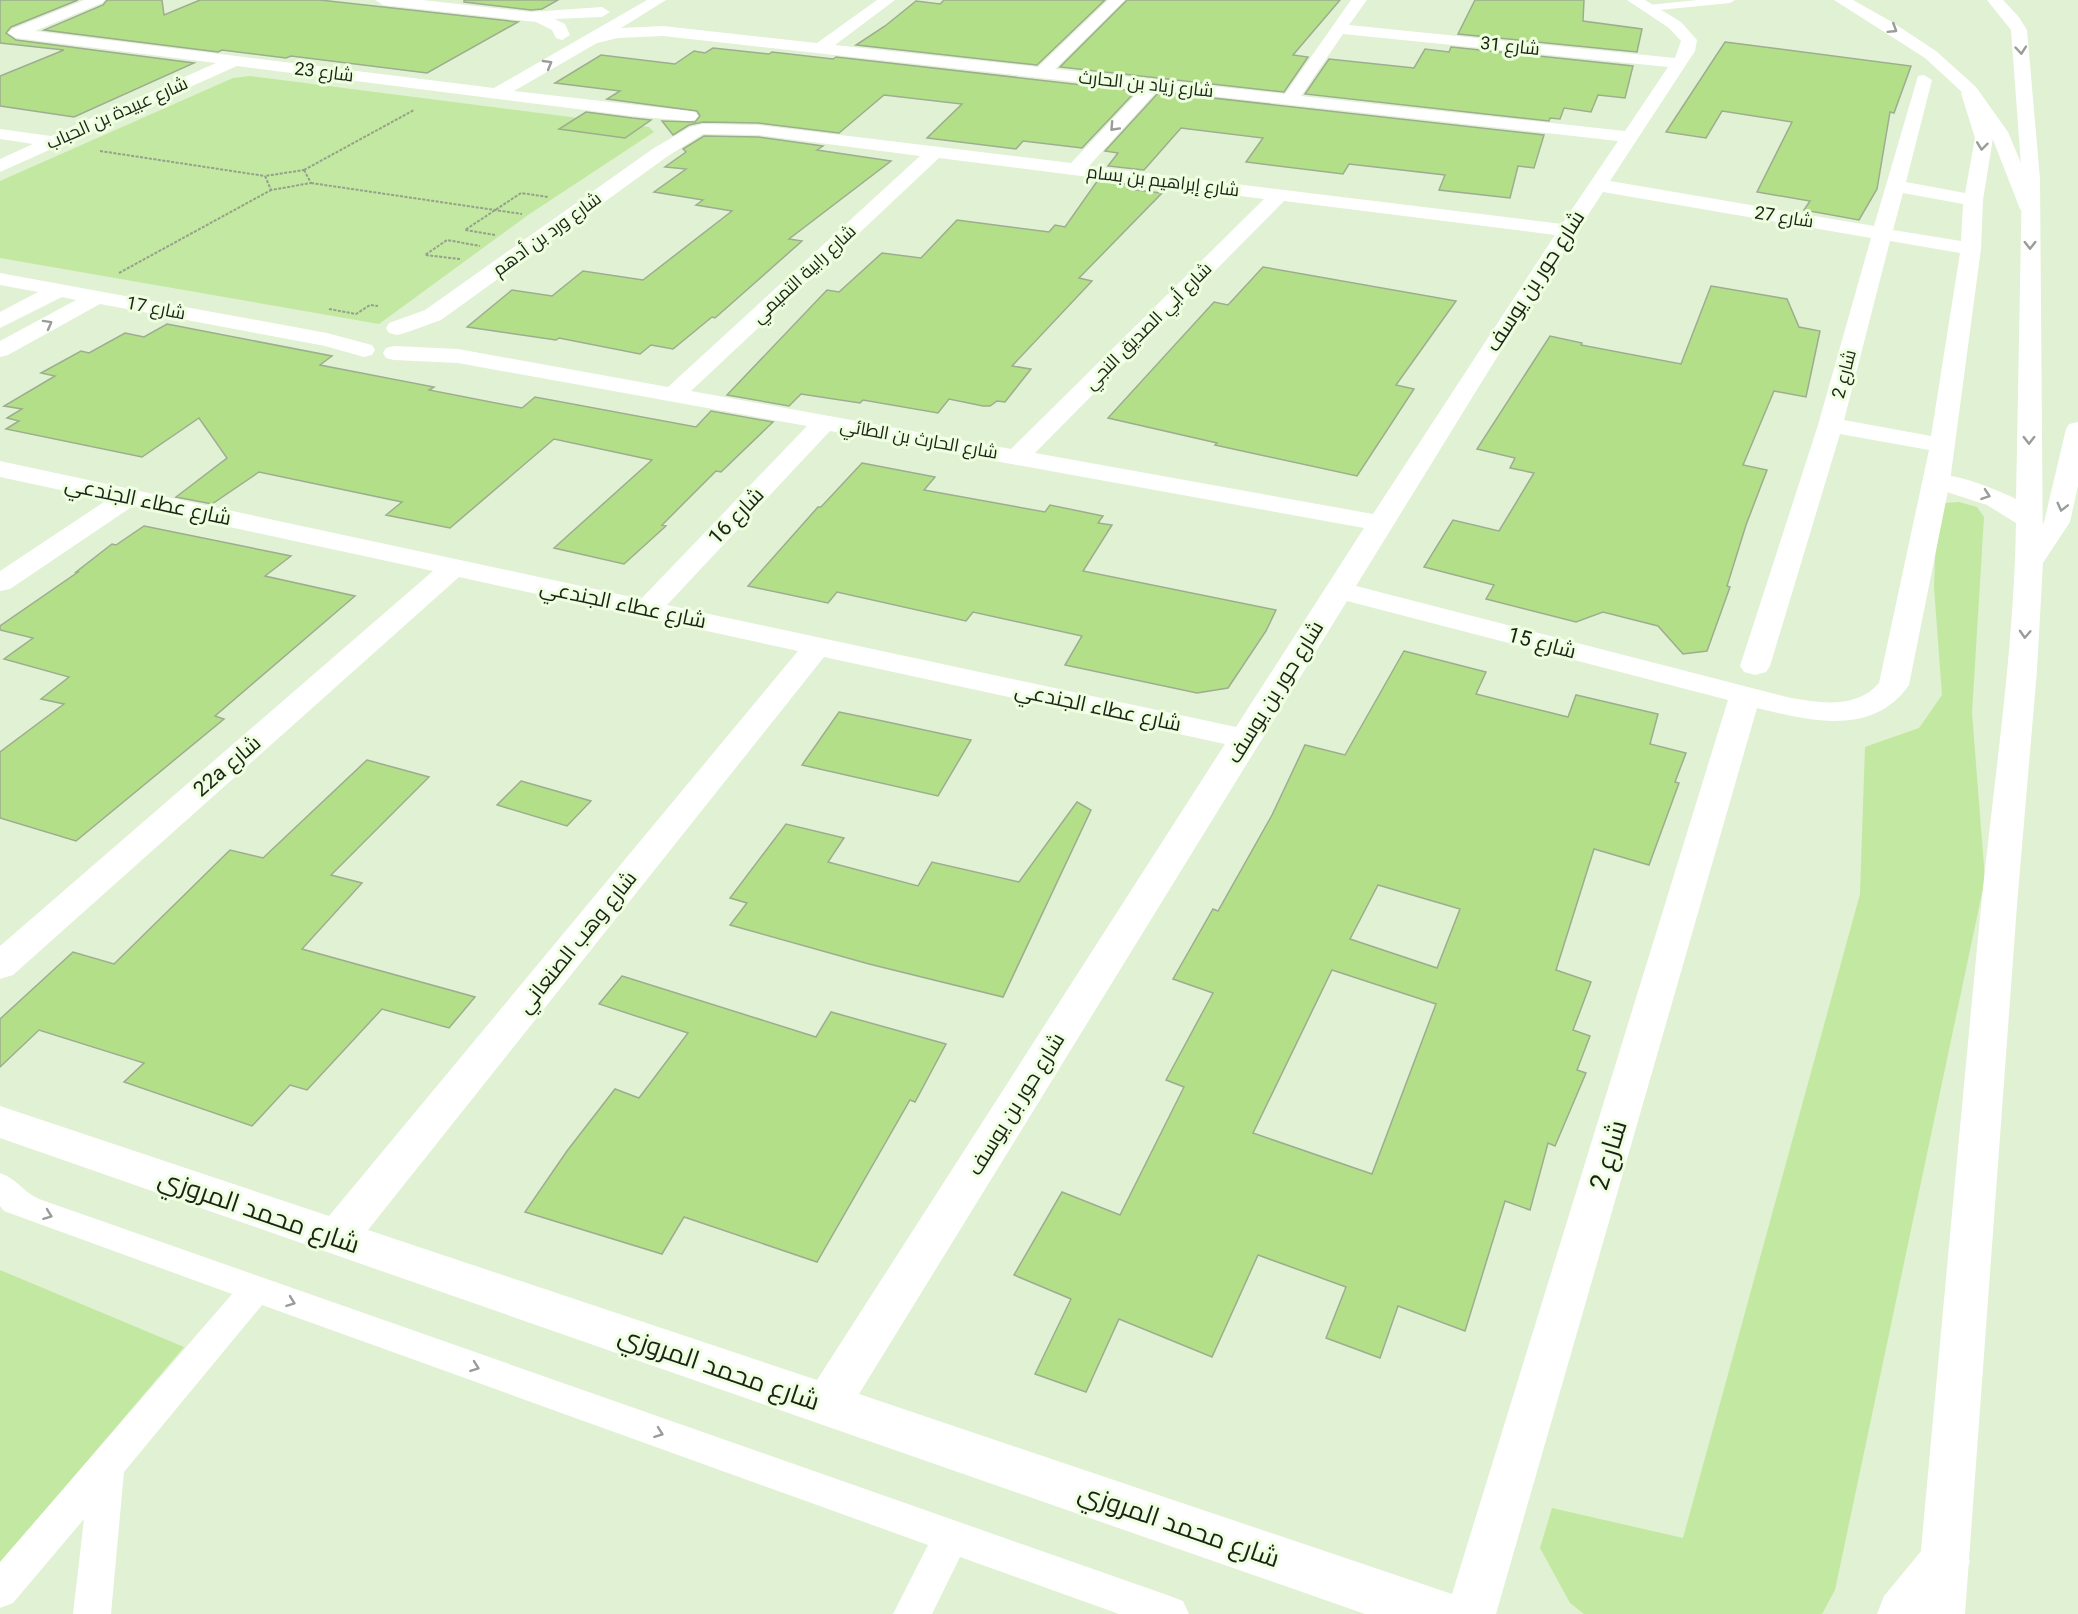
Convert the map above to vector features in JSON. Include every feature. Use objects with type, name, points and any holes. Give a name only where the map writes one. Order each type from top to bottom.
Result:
[{"type":"main road","points":[[8,36],[98,0]]},
{"type":"main road","points":[[383,0],[528,16],[573,15],[609,8],[557,38],[562,31],[554,23],[528,16]]},
{"type":"main road","points":[[497,94],[658,0]]},
{"type":"main road","points":[[820,48],[887,0]]},
{"type":"main road","points":[[1041,72],[1117,0]]},
{"type":"main road","points":[[1289,100],[1359,0]]},
{"type":"main road","points":[[1842,0],[1881,21],[1928,53],[1970,93],[1998,131],[2030,209]]},
{"type":"main road","points":[[1940,1614],[2022,670],[2029,564],[2030,167],[2019,30],[2013,19],[1995,0]]},
{"type":"main road","name":"شارع حور بن يوسف","points":[[827,1405],[1381,523],[1629,137],[1680,63],[1689,46],[1686,35],[1675,25],[1642,4]]},
{"type":"main road","name":"شارع زياد بن الحارث","points":[[633,14],[646,25],[663,31]]},
{"type":"main road","name":"شارع 31","points":[[1339,29],[1680,63]]},
{"type":"main road","name":"شارع زياد بن الحارث","points":[[591,39],[626,33],[663,31],[1629,137]]},
{"type":"main road","name":"شارع 23","points":[[8,36],[234,61],[632,111],[700,124]]},
{"type":"main road","name":"شارع عبيدة بن الحباب","points":[[0,166],[234,61]]},
{"type":"main road","points":[[464,90],[484,79]]},
{"type":"main road","name":"شارع 2","points":[[1471,1614],[1750,681],[1830,425],[1924,80]]},
{"type":"main road","points":[[1075,170],[1154,85]]},
{"type":"main road","name":"شارع 15","points":[[1339,590],[1750,681],[1790,707],[1823,712],[1854,710],[1872,705],[1885,698],[1894,685],[1937,481],[1971,249],[1973,200],[1984,138],[1970,93]]},
{"type":"main road","name":"شارع 23","points":[[632,111],[670,127]]},
{"type":"main road","points":[[670,127],[674,119],[700,124]]},
{"type":"main road","name":"شارع إبراهيم بن بسام","points":[[700,124],[1568,231]]},
{"type":"main road","name":"شارع ورد بن أدهم","points":[[369,342],[397,328],[433,315],[700,124]]},
{"type":"main road","name":"شارع ورد بن أدهم","points":[[661,152],[670,139],[670,127]]},
{"type":"main road","points":[[0,134],[54,142]]},
{"type":"main road","name":"شارع رابية التميمي","points":[[673,395],[935,152]]},
{"type":"main road","name":"شارع 27","points":[[1598,186],[1971,249]]},
{"type":"main road","points":[[1896,186],[1973,200]]},
{"type":"main road","name":"شارع أبي الصديق النجي","points":[[1017,457],[1279,195]]},
{"type":"main road","name":"شارع 17","points":[[0,279],[312,337],[369,342],[377,353],[394,352]]},
{"type":"main road","points":[[0,321],[59,290]]},
{"type":"main road","points":[[0,350],[97,297]]},
{"type":"main road","name":"شارع ورد بن أدهم","points":[[419,338],[433,315]]},
{"type":"main road","name":"شارع الحارث بن الطائي","points":[[397,328],[412,330],[419,338],[458,356]]},
{"type":"main road","points":[[394,352],[410,347],[419,338]]},
{"type":"main road","name":"شارع الحارث بن الطائي","points":[[394,352],[458,356],[1381,523]]},
{"type":"main road","name":"شارع 16","points":[[647,609],[825,422]]},
{"type":"main road","points":[[1830,425],[1942,445]]},
{"type":"main road","points":[[2029,564],[2058,522],[2078,429]]},
{"type":"main road","name":"شارع عطاء الجندعي","points":[[0,469],[1246,739]]},
{"type":"main road","points":[[1937,481],[1996,498],[2028,520]]},
{"type":"main road","points":[[0,583],[129,497]]},
{"type":"main road","name":"22a شارع","points":[[0,966],[454,567]]},
{"type":"main road","name":"شارع وهب الصنعاني","points":[[337,1238],[817,646]]},
{"type":"main road","name":"شارع محمد المروزي","points":[[2,1129],[337,1238],[1438,1614]]},
{"type":"main road","points":[[1902,1614],[1946,1560]]},
{"type":"lane","points":[[1642,4],[1730,0]]},
{"type":"lane","points":[[0,1185],[15,1202],[28,1208],[1170,1614]]},
{"type":"lane","points":[[0,1590],[256,1289]]},
{"type":"lane","points":[[92,1614],[107,1465]]},
{"type":"lane","points":[[912,1614],[951,1537]]},
{"type":"path","points":[[98,151],[265,176],[304,170],[418,108]]},
{"type":"path","points":[[304,170],[311,183]]},
{"type":"path","points":[[265,176],[271,190]]},
{"type":"path","points":[[130,275],[119,273],[271,190],[311,183],[564,221]]},
{"type":"path","points":[[470,253],[495,235],[465,230],[521,193],[549,197],[541,203]]},
{"type":"path","points":[[514,221],[524,214]]},
{"type":"path","points":[[451,266],[460,260],[425,255],[447,240],[480,246]]},
{"type":"path","points":[[322,308],[356,314],[370,305],[386,306]]},
{"type":"green space","points":[[250,76],[649,127],[654,132],[528,215],[379,324],[0,258],[0,181],[233,78]]},
{"type":"green space","points":[[1959,502],[1977,507],[1984,517],[1972,713],[1985,879],[1835,1590],[1822,1614],[1584,1614],[1570,1603],[1540,1548],[1552,1508],[1683,1538],[1860,894],[1865,747],[1919,728],[1942,695],[1934,587],[1937,508],[1945,503]]},
{"type":"green space","points":[[0,1270],[184,1347],[0,1564]]},
{"type":"building","points":[[0,0],[78,0],[11,27],[6,33],[16,40],[194,63],[74,117],[0,106],[0,76],[64,50],[0,43]]},
{"type":"building","points":[[107,0],[162,0],[164,15],[200,0],[320,0],[518,22],[427,73],[291,56],[286,58],[222,50],[218,52],[44,30],[103,5]]},
{"type":"building","points":[[464,0],[558,0],[542,9],[531,10],[464,2]]},
{"type":"building","points":[[944,0],[1105,0],[1037,65],[856,45],[885,26],[916,1],[940,4]]},
{"type":"building","points":[[1127,0],[1340,0],[1293,55],[1308,57],[1284,92],[1060,67]]},
{"type":"building","points":[[1475,0],[1584,0],[1583,21],[1642,29],[1637,52],[1458,34]]},
{"type":"building","points":[[1725,42],[1911,66],[1894,113],[1890,112],[1877,189],[1859,220],[1804,210],[1810,201],[1757,192],[1792,122],[1722,111],[1706,138],[1666,132]]},
{"type":"building","points":[[1451,47],[1633,66],[1625,98],[1598,95],[1591,112],[1564,108],[1560,119],[1550,118],[1549,121],[1305,94],[1329,59],[1414,68],[1425,49],[1449,52]]},
{"type":"building","points":[[713,48],[833,59],[836,57],[1136,91],[1082,148],[1023,141],[1016,149],[927,138],[962,104],[884,95],[839,133],[758,123],[703,122],[689,125],[673,135],[662,121],[695,122],[700,116],[697,111],[607,99],[620,91],[555,83],[601,55],[675,64],[694,51],[705,53]]},
{"type":"building","points":[[1159,92],[1544,135],[1534,168],[1518,166],[1510,198],[1439,190],[1445,175],[1349,164],[1343,174],[1246,162],[1263,138],[1181,128],[1144,170],[1108,166],[1118,153],[1105,151]]},
{"type":"building","points":[[586,112],[651,120],[625,138],[559,129]]},
{"type":"building","points":[[704,136],[758,137],[823,146],[817,150],[891,161],[789,239],[802,241],[715,318],[712,317],[673,349],[651,345],[640,354],[559,338],[556,340],[467,327],[512,290],[552,296],[583,271],[643,280],[732,211],[696,205],[703,200],[654,192],[686,169],[665,167],[686,152],[683,149]]},
{"type":"building","points":[[1098,180],[1132,185],[1128,189],[1162,193],[1079,278],[1092,281],[1012,366],[1031,369],[1005,402],[997,401],[990,406],[983,406],[949,399],[938,413],[863,400],[860,403],[801,394],[789,406],[727,395],[827,290],[839,292],[882,253],[921,258],[957,220],[1049,232],[1055,225],[1065,227]]},
{"type":"building","points":[[1263,267],[1456,301],[1396,385],[1414,389],[1357,476],[1215,445],[1217,443],[1108,418],[1214,302],[1228,305]]},
{"type":"building","points":[[1711,286],[1787,299],[1799,327],[1820,331],[1806,397],[1774,391],[1743,465],[1767,470],[1746,525],[1727,586],[1730,587],[1707,651],[1683,654],[1658,626],[1603,612],[1576,622],[1486,599],[1494,585],[1424,567],[1453,520],[1499,531],[1534,473],[1510,468],[1515,458],[1477,449],[1550,336],[1582,343],[1581,345],[1681,364]]},
{"type":"building","points":[[167,324],[332,356],[320,365],[434,387],[429,390],[522,408],[535,397],[696,427],[711,411],[773,422],[721,472],[716,471],[662,525],[666,526],[624,564],[554,548],[652,460],[554,439],[450,528],[386,515],[402,502],[259,472],[212,504],[176,497],[227,458],[199,418],[142,457],[6,429],[19,421],[7,418],[22,409],[4,406],[55,376],[41,373],[81,351],[89,353],[125,333],[144,337]]},
{"type":"building","points":[[862,463],[935,477],[924,490],[1045,512],[1050,505],[1103,516],[1098,523],[1112,525],[1083,571],[1276,610],[1266,631],[1228,688],[1197,693],[1065,665],[1082,636],[973,612],[966,621],[837,592],[828,603],[748,586],[818,507],[821,507]]},
{"type":"building","points":[[144,526],[291,556],[265,576],[355,596],[215,716],[224,719],[76,841],[0,818],[0,752],[64,704],[41,699],[69,677],[4,659],[33,638],[0,630],[0,626],[78,572],[76,572],[112,544],[116,545]]},
{"type":"building","points":[[1404,651],[1486,672],[1476,694],[1568,717],[1576,695],[1658,714],[1650,744],[1686,753],[1675,782],[1679,783],[1649,865],[1594,849],[1556,970],[1591,982],[1573,1030],[1590,1036],[1577,1070],[1586,1073],[1555,1146],[1548,1143],[1530,1210],[1505,1201],[1465,1331],[1398,1306],[1380,1358],[1326,1338],[1346,1287],[1258,1255],[1212,1357],[1119,1319],[1086,1392],[1035,1374],[1071,1299],[1014,1275],[1062,1192],[1120,1215],[1184,1087],[1166,1080],[1213,993],[1173,979],[1213,909],[1218,911],[1272,815],[1305,745],[1345,755]],"holes":[[[1378,885],[1460,909],[1437,968],[1350,939]],[[1332,970],[1436,1004],[1372,1174],[1253,1133]]]},
{"type":"building","points":[[839,712],[971,740],[938,796],[802,765]]},
{"type":"building","points":[[367,760],[429,777],[331,875],[362,883],[302,949],[475,997],[449,1028],[382,1009],[307,1090],[290,1085],[252,1126],[124,1082],[144,1063],[39,1030],[0,1067],[0,1019],[73,952],[114,964],[230,850],[263,858]]},
{"type":"building","points":[[521,781],[591,801],[567,826],[497,805]]},
{"type":"building","points":[[1077,802],[1091,810],[1003,997],[869,964],[730,925],[747,903],[730,898],[786,824],[844,838],[828,862],[918,886],[932,862],[1019,882]]},
{"type":"building","points":[[622,976],[816,1037],[831,1012],[946,1044],[915,1102],[910,1100],[817,1262],[684,1217],[662,1254],[525,1212],[567,1151],[615,1089],[639,1098],[688,1033],[599,1004]]}]
